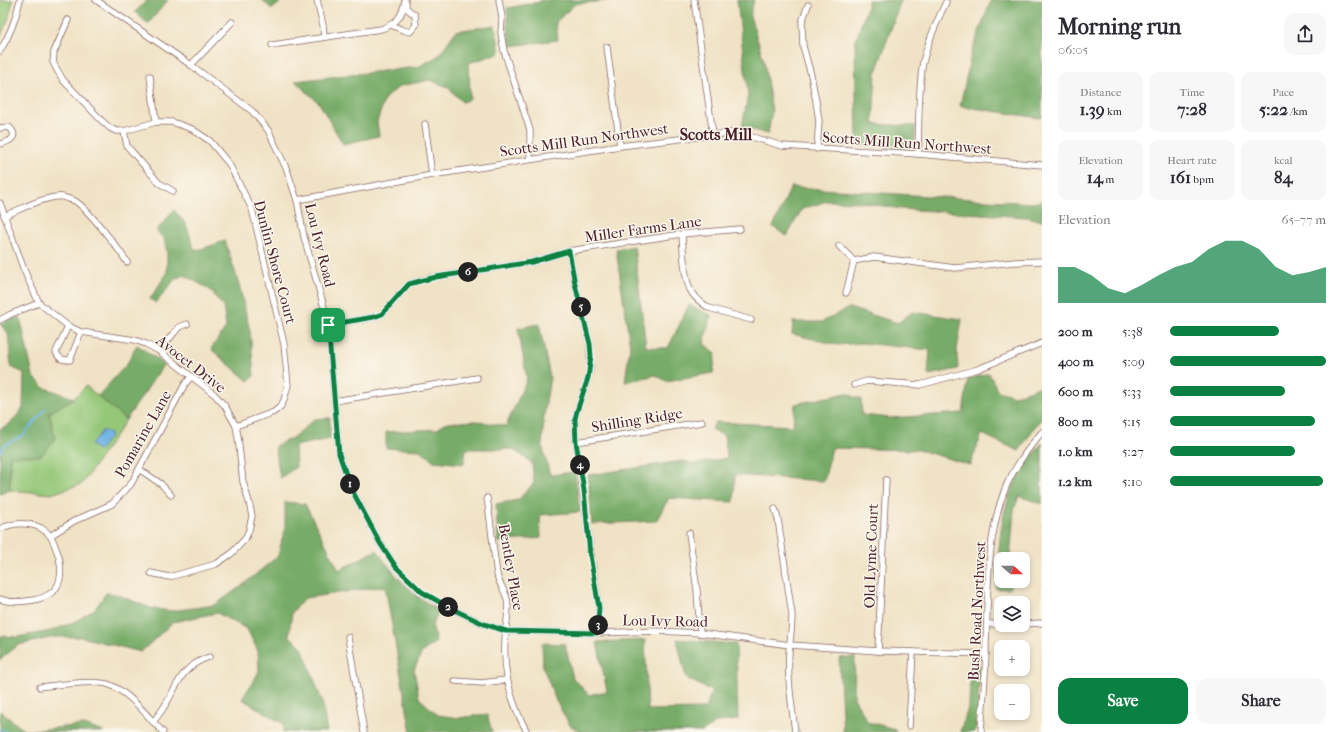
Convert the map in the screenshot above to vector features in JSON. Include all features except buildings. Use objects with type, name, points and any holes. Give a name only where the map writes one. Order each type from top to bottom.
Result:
[{"type":"street","points":[[0,52],[10,34],[17,15],[20,0]]},
{"type":"street","name":"Lou Ivy Road","points":[[98,0],[190,64],[252,111],[268,130],[287,170],[328,325],[339,454],[354,494],[380,543],[396,567],[422,592],[450,608],[484,624],[506,631],[597,633],[657,631],[700,632],[790,644],[878,651],[986,654]]},
{"type":"street","points":[[317,0],[323,25],[324,37]]},
{"type":"street","points":[[499,0],[502,18],[501,33],[504,51],[530,130],[530,159]]},
{"type":"street","points":[[694,0],[714,135]]},
{"type":"street","points":[[392,25],[410,32],[416,25],[415,15],[406,8],[405,1]]},
{"type":"street","points":[[272,45],[381,29],[392,25],[397,20],[404,10],[405,1]]},
{"type":"street","points":[[918,154],[921,75],[933,31],[946,2]]},
{"type":"street","points":[[808,5],[802,22],[803,46],[811,76],[819,121],[817,149]]},
{"type":"street","points":[[68,20],[54,52],[53,62],[63,80],[106,124],[116,131],[124,131],[127,146],[159,183],[173,191]]},
{"type":"street","points":[[190,64],[232,22]]},
{"type":"street","points":[[607,47],[620,146]]},
{"type":"street","points":[[150,76],[156,122]]},
{"type":"street","name":"Dunlin Shore Court","points":[[124,131],[156,122],[172,122],[192,129],[210,141],[229,164],[252,209],[284,344],[288,385],[281,406],[274,412],[236,426]]},
{"type":"street","points":[[425,124],[432,175]]},
{"type":"street","points":[[0,128],[9,127],[13,134],[12,139],[9,142],[0,144]]},
{"type":"street","name":"Scotts Mill Run Northwest","points":[[296,200],[530,159],[730,132],[782,146],[918,154],[1042,165]]},
{"type":"street","points":[[4,216],[51,198],[63,197],[75,201],[88,213],[120,251],[127,262]]},
{"type":"street","name":"Avocet Drive","points":[[0,203],[24,270],[39,303],[68,326],[81,332],[135,340],[160,351],[219,399],[236,426],[243,482],[252,516],[249,530],[245,539],[231,554],[216,564],[168,577],[151,573]]},
{"type":"street","name":"Miller Farms Lane","points":[[328,325],[374,317],[382,314],[409,284],[436,277],[532,262],[569,251],[682,234],[740,229]]},
{"type":"street","points":[[682,234],[687,279],[692,293],[709,308],[751,320]]},
{"type":"street","points":[[839,246],[854,261]]},
{"type":"street","points":[[569,251],[575,284],[590,344],[591,356],[588,378],[575,419],[576,442],[584,490],[590,555],[599,608],[597,633]]},
{"type":"street","points":[[854,261],[874,257],[956,268],[1042,261]]},
{"type":"street","points":[[846,293],[854,261]]},
{"type":"street","points":[[0,320],[39,303]]},
{"type":"street","points":[[160,351],[180,327],[187,324]]},
{"type":"street","points":[[68,326],[56,352],[63,360],[70,360],[81,332]]},
{"type":"street","points":[[854,385],[867,381],[920,385],[978,369],[1042,343]]},
{"type":"street","name":"Pomarine Lane","points":[[50,536],[74,521],[112,504],[131,484],[186,384],[192,377]]},
{"type":"street","points":[[334,400],[478,378]]},
{"type":"street","name":"Shilling Ridge","points":[[576,442],[702,422]]},
{"type":"street","name":"Bush Road Northwest","points":[[981,732],[986,654],[989,567],[997,514],[1008,482],[1024,454],[1042,432]]},
{"type":"street","points":[[139,469],[162,484],[172,495]]},
{"type":"street","name":"Old Lyme Court","points":[[878,651],[886,480]]},
{"type":"street","name":"Bentley Place","points":[[487,498],[497,576],[507,599],[508,624],[506,631],[504,660],[506,680],[518,715],[527,732]]},
{"type":"street","points":[[775,510],[778,519],[792,616],[789,682],[795,732]]},
{"type":"street","points":[[0,529],[13,524],[27,524],[40,528],[50,536],[58,553],[61,568],[60,580],[54,590],[46,596],[26,601],[5,602],[0,599]]},
{"type":"street","points":[[689,533],[697,590],[700,632]]},
{"type":"street","points":[[1030,624],[1042,623]]},
{"type":"street","points":[[987,624],[994,624]]},
{"type":"street","points":[[348,637],[364,732]]},
{"type":"street","points":[[909,726],[913,652]]},
{"type":"street","points":[[153,722],[164,707],[180,677],[187,669],[199,661],[209,657]]},
{"type":"street","points":[[455,681],[482,683],[506,680]]},
{"type":"street","points":[[40,687],[94,681],[110,685],[125,694],[163,732]]},
{"type":"green space","points":[[0,0],[13,0],[8,20],[0,37]]},
{"type":"green space","points":[[147,0],[168,0],[148,24],[135,12]]},
{"type":"green space","points":[[262,0],[280,0],[281,2],[272,9]]},
{"type":"green space","points":[[540,0],[615,0],[575,4],[556,22],[558,40],[510,46],[507,8],[540,2]]},
{"type":"green space","points":[[737,0],[754,0],[750,16],[764,61],[772,111],[768,134],[742,127],[748,95]]},
{"type":"green space","points":[[868,0],[901,0],[876,72],[873,124],[915,126],[914,141],[909,149],[857,145],[855,43]]},
{"type":"green space","points":[[991,0],[1042,0],[1042,117],[1039,118],[960,106],[972,51]]},
{"type":"green space","points":[[495,25],[500,53],[469,63],[470,99],[462,102],[448,87],[430,80],[400,86],[385,98],[377,122],[379,136],[343,144],[319,103],[295,81],[418,67],[438,56],[456,31]]},
{"type":"green space","points":[[791,187],[1032,203],[1042,201],[1042,221],[1028,217],[901,209],[860,202],[827,201],[802,209],[787,236],[773,227]]},
{"type":"green space","points":[[174,210],[186,224],[195,251],[225,241],[239,284],[250,331],[254,376],[248,381],[211,349],[226,327],[223,306],[209,289],[184,275],[175,279],[156,303],[150,299],[167,273],[167,253],[164,239],[156,231]]},
{"type":"green space","points":[[634,246],[646,347],[668,348],[689,305],[711,315],[704,344],[716,353],[713,373],[666,381],[656,375],[625,382],[630,346],[616,249]]},
{"type":"green space","points":[[849,308],[898,323],[912,312],[962,319],[957,350],[958,369],[928,375],[930,350],[862,343],[838,345],[792,334],[793,322],[822,322]]},
{"type":"green space","points":[[20,317],[33,376],[45,388],[74,398],[49,413],[55,439],[41,456],[10,456],[10,490],[0,494],[0,429],[11,423],[23,408],[24,373],[11,367],[8,333],[0,324]]},
{"type":"green space","points":[[539,324],[550,377],[544,415],[542,445],[550,475],[575,472],[580,512],[540,515],[541,538],[498,542],[496,504],[518,500],[534,483],[532,463],[513,449],[466,449],[464,464],[434,461],[420,450],[386,448],[386,432],[438,429],[444,423],[476,421],[506,426],[527,379],[518,328]]},
{"type":"green space","points":[[137,345],[164,364],[126,420],[98,396],[127,364]]},
{"type":"green space","points":[[989,373],[998,391],[1014,396],[1042,386],[1042,418],[1019,451],[982,434],[970,465],[920,450],[832,448],[824,481],[735,475],[734,502],[669,498],[656,521],[592,524],[588,475],[683,461],[694,464],[727,458],[724,436],[712,429],[715,422],[793,426],[795,404],[847,393],[861,399],[862,415],[890,418],[963,413],[968,379]]},
{"type":"green space","points":[[86,386],[126,420],[82,484],[51,494],[10,490],[10,456],[55,439],[49,413],[74,398]]},
{"type":"green space","points":[[330,418],[330,439],[295,446],[296,467],[280,478],[275,446],[296,436],[314,419]]},
{"type":"green space","points":[[1042,443],[1042,482],[1040,485],[1042,486],[1042,504],[1019,496],[1014,510],[1011,552],[998,552],[1004,512],[1014,484]]},
{"type":"green space","points":[[285,502],[305,504],[339,570],[377,550],[397,577],[405,585],[421,599],[440,611],[432,624],[436,642],[422,652],[414,670],[419,698],[438,715],[459,718],[487,714],[492,732],[411,732],[385,586],[305,598],[292,612],[289,636],[302,647],[322,701],[327,732],[283,732],[284,724],[242,699],[259,672],[258,651],[247,629],[217,613],[173,622],[141,652],[81,637],[55,637],[18,645],[0,660],[0,636],[17,637],[51,631],[76,621],[95,609],[106,593],[116,594],[150,608],[171,611],[215,605],[244,584],[278,556],[285,528]]},
{"type":"green space","points":[[996,588],[1010,588],[1010,589]]},
{"type":"green space","points":[[677,639],[736,644],[738,720],[717,722],[702,732],[581,732],[571,727],[556,701],[543,667],[542,643],[565,644],[573,678],[589,695],[607,691],[597,642],[645,640],[648,710],[705,709],[712,691],[686,678]]},
{"type":"green space","points":[[855,657],[854,698],[868,722],[895,729],[896,732],[843,732],[839,658]]},
{"type":"green space","points":[[971,662],[980,665],[978,708],[975,732],[960,732],[969,705]]},
{"type":"green space","points":[[0,711],[25,731],[84,725],[104,732],[0,732]]},
{"type":"water","points":[[103,430],[111,435],[99,451],[91,445]]},
{"type":"waterway","points":[[0,453],[4,445],[23,436],[46,408]]},
{"type":"waterway","points":[[0,729],[7,732]]},
{"type":"district","name":"Scotts Mill","points":[[716,134]]},
{"type":"route","points":[[569,251],[575,284],[590,344],[591,356],[588,378],[575,419],[576,442],[584,490],[590,555],[599,608],[597,633],[506,631],[484,624],[450,608],[422,592],[396,567],[380,543],[354,494],[339,454],[328,325],[374,317],[382,314],[409,284],[429,278],[532,262],[569,251]]}]
